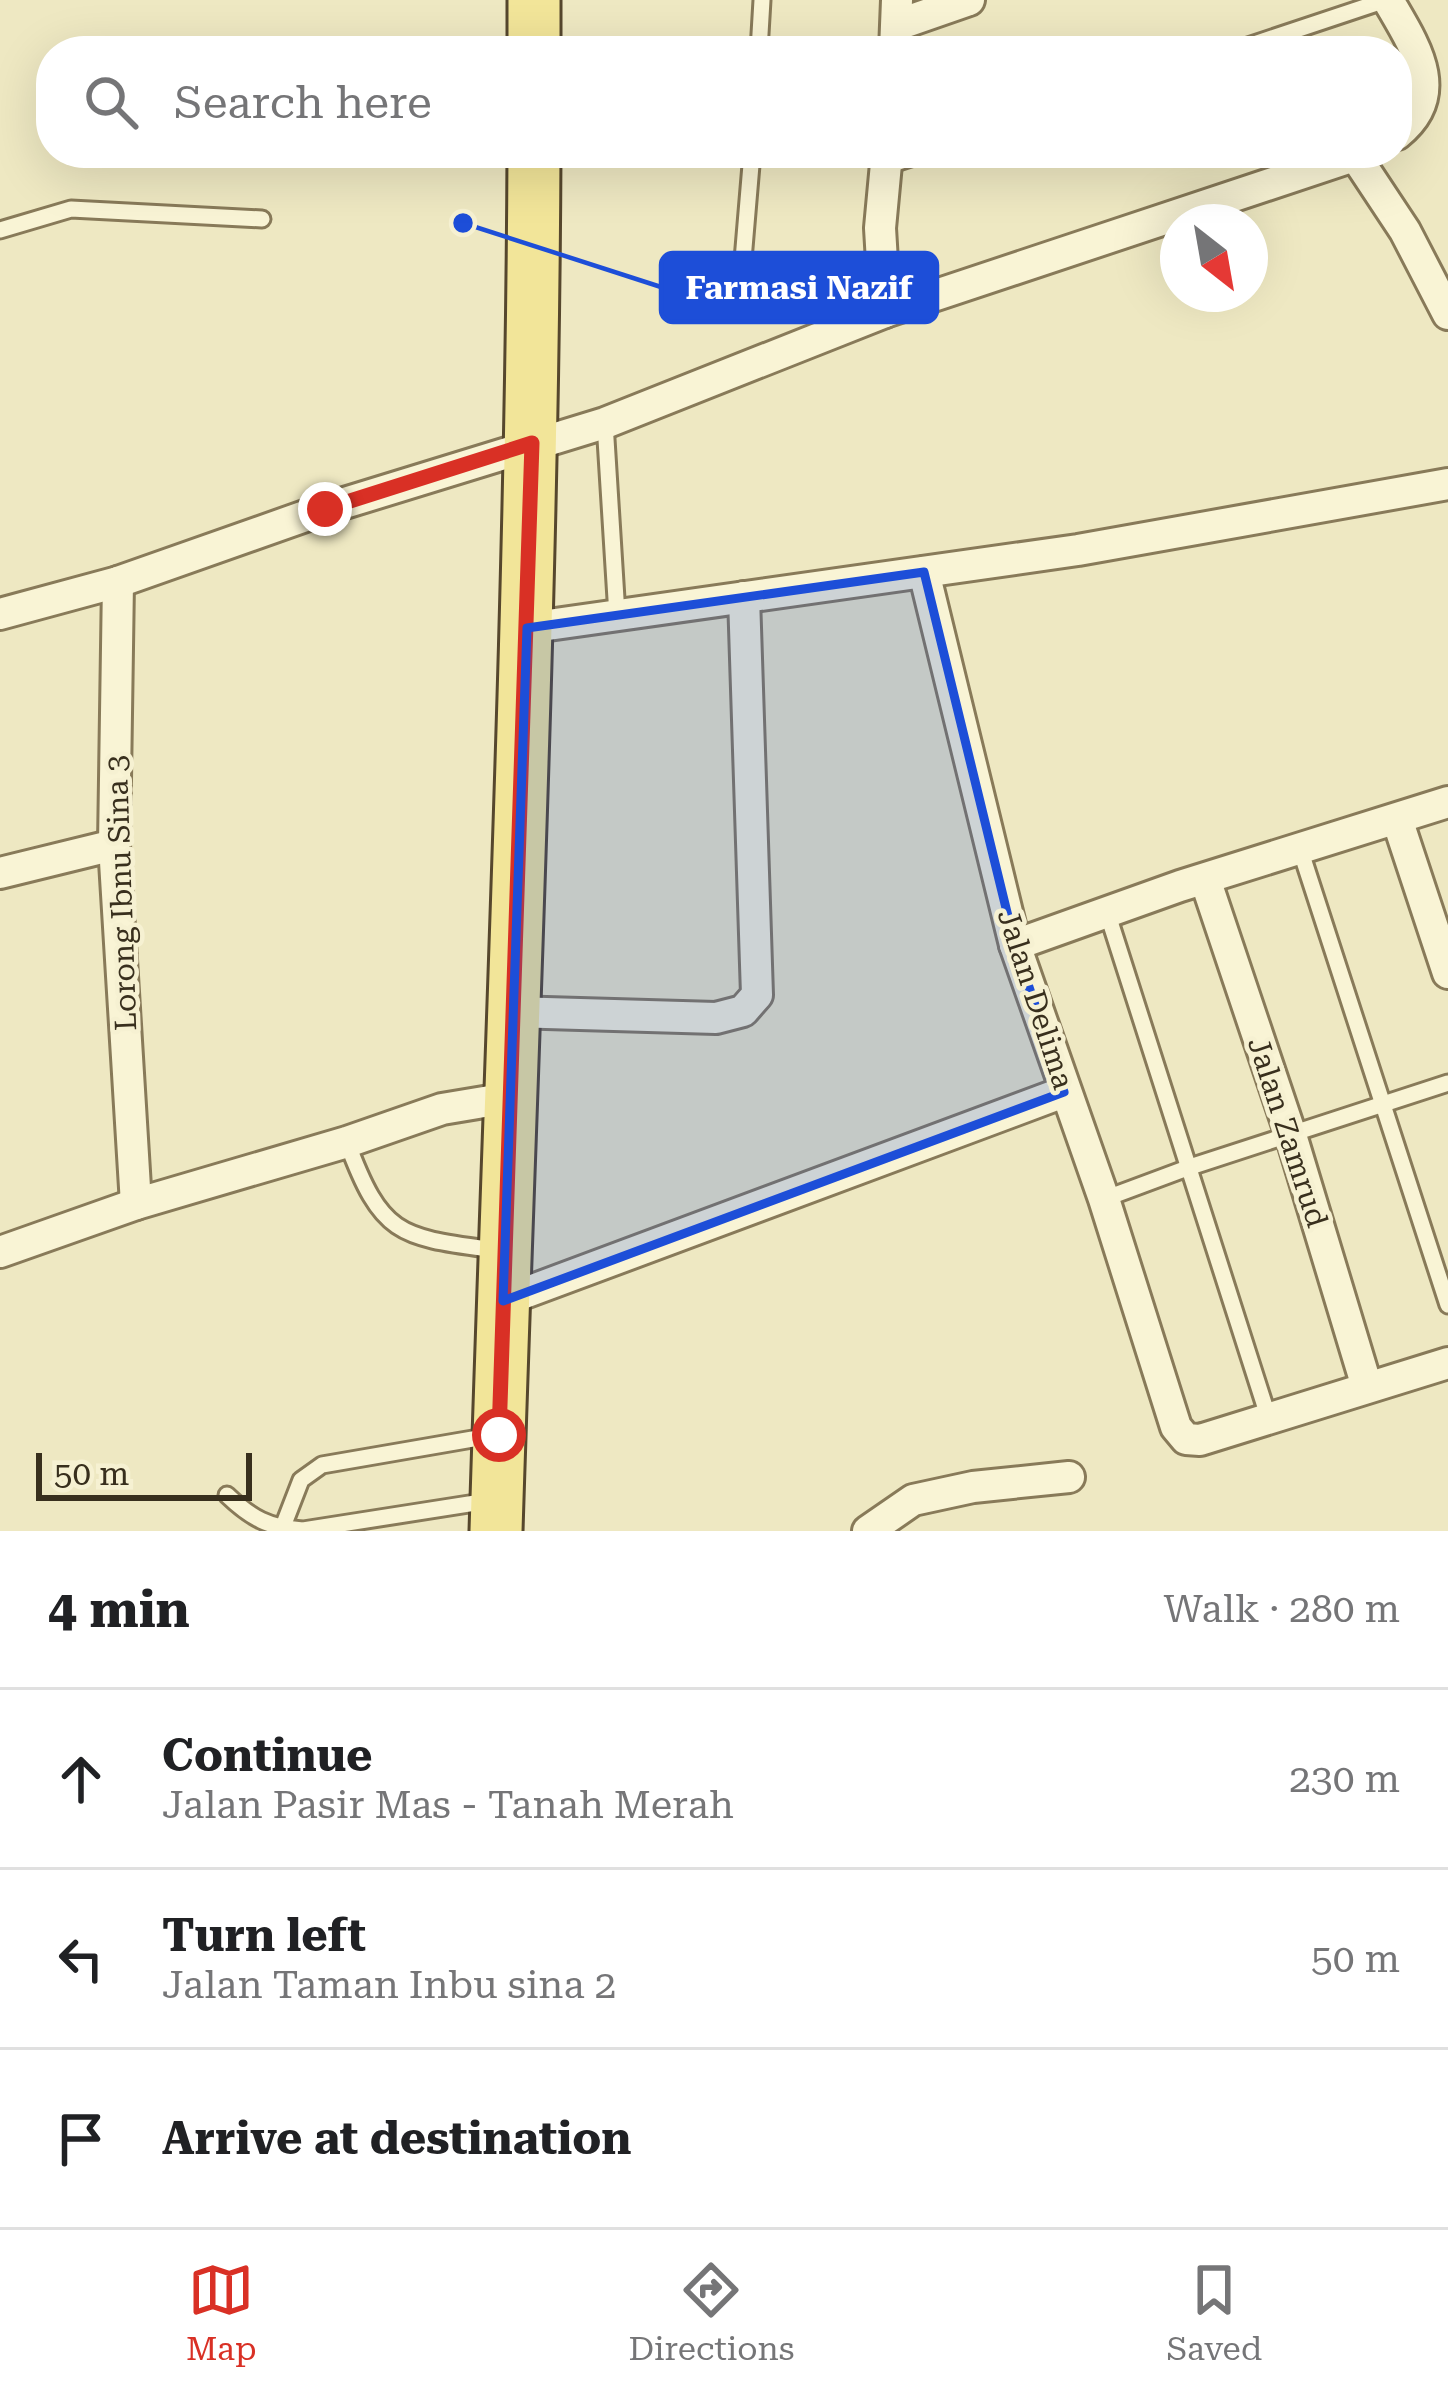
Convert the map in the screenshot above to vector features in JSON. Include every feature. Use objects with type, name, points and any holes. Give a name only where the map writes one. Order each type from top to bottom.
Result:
[{"type":"main road","points":[[534,0],[534,36]]},
{"type":"main road","points":[[496,1515],[527,628],[534,168]]},
{"type":"street","points":[[896,25],[970,0]]},
{"type":"street","points":[[1387,0],[1408,36]]},
{"type":"street","points":[[1412,43],[1427,78],[1418,115],[1412,120]]},
{"type":"street","points":[[885,168],[880,228],[885,312]]},
{"type":"street","points":[[0,614],[118,582],[325,509],[605,424],[885,312],[1321,168]]},
{"type":"street","points":[[1368,168],[1448,314]]},
{"type":"street","points":[[527,628],[1078,550],[1448,484]]},
{"type":"street","name":"Jalan Delima","points":[[924,572],[1015,945],[1103,1199],[1172,1419],[1192,1441],[1269,1419]]},
{"type":"street","name":"Lorong Ibnu Sina 3","points":[[118,582],[114,845],[136,1204]]},
{"type":"street","points":[[512,1012],[716,1018],[743,1011],[757,995],[744,597]]},
{"type":"street","points":[[1015,945],[1448,802]]},
{"type":"street","points":[[1397,819],[1448,973]]},
{"type":"street","points":[[0,874],[114,845]]},
{"type":"street","name":"Jalan Zamrud","points":[[1205,879],[1291,1135],[1367,1387]]},
{"type":"street","points":[[504,1276],[1064,1092]]},
{"type":"street","points":[[0,1252],[136,1204],[442,1109],[508,1098]]},
{"type":"street","points":[[1269,1419],[1448,1363]]},
{"type":"street","points":[[868,1531],[913,1500],[973,1486],[1069,1478]]},
{"type":"lane","points":[[760,36],[762,0]]},
{"type":"lane","points":[[1278,36],[1387,0]]},
{"type":"lane","points":[[743,260],[751,168]]},
{"type":"lane","points":[[0,230],[70,209],[262,219]]},
{"type":"lane","points":[[605,424],[616,615]]},
{"type":"lane","points":[[1300,849],[1448,1305]]},
{"type":"lane","points":[[1107,912],[1269,1419]]},
{"type":"lane","points":[[1103,1199],[1448,1083]]},
{"type":"lane","points":[[347,1142],[364,1190],[399,1230],[504,1276]]},
{"type":"lane","points":[[282,1529],[301,1480],[322,1465],[499,1435]]},
{"type":"lane","points":[[227,1495],[252,1519],[282,1529],[496,1515]]},
{"type":"highlighted area","points":[[924,572],[1015,945],[1064,1092],[503,1301],[527,628]]},
{"type":"place","name":"Farmasi Nazif","points":[[463,223]]},
{"type":"route","points":[[325,509],[532,443],[499,1435]]}]
